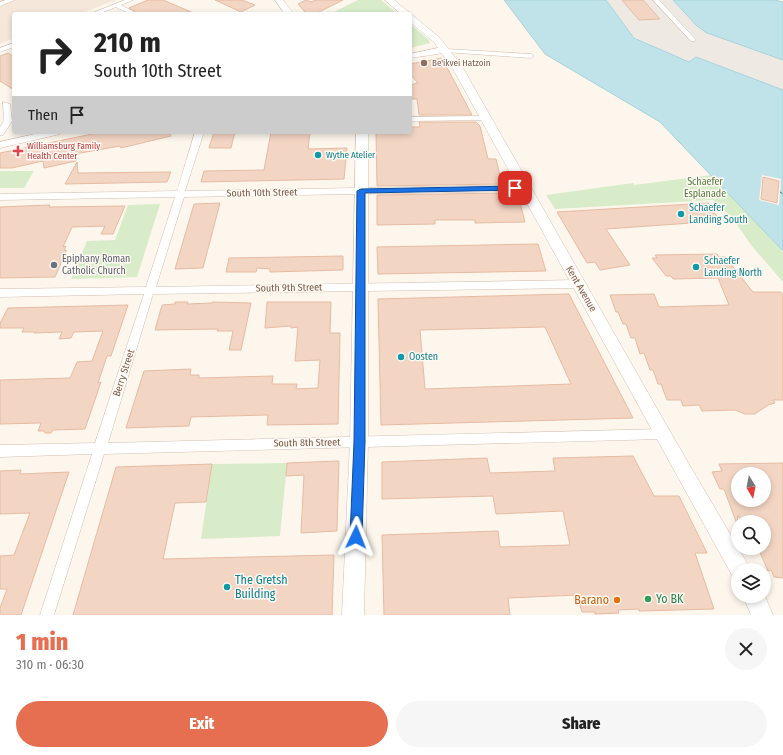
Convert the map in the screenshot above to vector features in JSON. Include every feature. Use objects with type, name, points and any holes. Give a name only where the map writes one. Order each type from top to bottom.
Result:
[{"type":"main road","points":[[279,0],[288,12]]},
{"type":"main road","points":[[389,0],[404,12]]},
{"type":"main road","name":"Kent Avenue","points":[[412,19],[437,40],[446,51],[736,563]]},
{"type":"main road","points":[[353,615],[359,442],[362,134]]},
{"type":"main road","points":[[757,603],[762,615]]},
{"type":"street","points":[[0,4],[12,0]]},
{"type":"street","points":[[98,12],[130,0]]},
{"type":"street","points":[[656,0],[693,40]]},
{"type":"street","points":[[116,5],[131,12]]},
{"type":"street","points":[[0,50],[12,46]]},
{"type":"street","points":[[412,56],[438,50],[531,56]]},
{"type":"street","points":[[0,133],[8,121],[7,104]]},
{"type":"street","points":[[412,119],[485,118]]},
{"type":"street","points":[[0,145],[47,134]]},
{"type":"street","name":"Berry Street","points":[[47,615],[199,134]]},
{"type":"street","name":"South 10th Street","points":[[0,197],[524,188]]},
{"type":"street","name":"South 9th Street","points":[[0,293],[360,286],[578,284]]},
{"type":"street","name":"South 8th Street","points":[[0,451],[662,434]]},
{"type":"shaded area","points":[[0,0],[116,0],[84,12],[12,12],[12,39],[0,44]]},
{"type":"shaded area","points":[[606,0],[673,0],[697,26],[707,33],[783,60],[783,90],[696,57],[689,62],[634,37]]},
{"type":"green space","points":[[358,0],[381,0],[396,12],[334,12]]},
{"type":"green space","points":[[412,26],[429,40],[430,43],[412,48]]},
{"type":"green space","points":[[0,171],[34,171],[24,188],[0,188]]},
{"type":"green space","name":"Schaefer Esplanade","points":[[712,175],[783,252],[783,282],[751,245],[731,216],[713,200],[555,209],[546,195],[633,183],[634,185]]},
{"type":"green space","points":[[160,204],[137,277],[71,279],[87,241],[115,240],[128,205]]},
{"type":"green space","points":[[287,463],[280,536],[201,539],[212,464]]},
{"type":"water","points":[[504,0],[606,0],[634,38],[689,62],[696,57],[783,90],[783,251],[660,122],[545,54]]},
{"type":"water","points":[[673,0],[775,0],[783,2],[783,60],[707,33],[697,26]]},
{"type":"pier","points":[[762,175],[781,179],[779,205],[759,200]]},
{"type":"building","points":[[148,0],[163,0],[191,12],[136,12],[129,8]]},
{"type":"building","points":[[215,0],[242,0],[255,5],[241,12]]},
{"type":"building","points":[[306,0],[311,2],[315,0],[343,0],[319,12],[305,12],[298,4]]},
{"type":"building","points":[[622,0],[643,0],[660,19],[639,20]]},
{"type":"building","points":[[8,53],[12,56],[12,89],[0,81],[0,56]]},
{"type":"building","points":[[442,58],[472,115],[419,115],[417,99],[412,99],[412,84],[418,83],[412,76],[412,64]]},
{"type":"building","points":[[419,122],[476,122],[480,126],[488,159],[496,159],[502,184],[377,186],[376,134],[412,134],[412,127],[420,127]]},
{"type":"building","points":[[92,134],[170,134],[171,136],[121,148],[120,146],[75,154],[76,161],[44,168],[43,161],[12,168],[0,168],[0,153]]},
{"type":"building","points":[[213,134],[234,134],[231,148],[209,148]]},
{"type":"building","points":[[271,134],[310,134],[308,149],[347,148],[344,179],[201,182],[204,171],[264,170]]},
{"type":"building","points":[[77,162],[78,173],[171,172],[167,182],[65,184]]},
{"type":"building","points":[[763,177],[779,181],[777,203],[761,199]]},
{"type":"building","points":[[504,193],[506,199],[519,199],[525,222],[475,223],[475,220],[435,220],[435,224],[377,225],[377,195]]},
{"type":"building","points":[[220,203],[203,268],[175,269],[194,204]]},
{"type":"building","points":[[708,203],[720,221],[606,229],[630,265],[600,270],[595,262],[587,263],[557,212]]},
{"type":"building","points":[[50,205],[49,207],[125,206],[113,234],[101,234],[105,226],[72,227],[63,247],[66,246],[64,250],[66,250],[66,252],[55,277],[0,278],[0,207]]},
{"type":"building","points":[[538,244],[546,271],[378,274],[377,247]]},
{"type":"building","points":[[717,254],[719,257],[725,257],[753,292],[781,292],[783,296],[783,400],[773,400],[775,403],[768,405],[755,414],[745,414],[735,410],[702,411],[699,405],[683,406],[681,400],[667,400],[661,384],[658,384],[653,370],[650,370],[644,353],[640,354],[635,338],[631,338],[626,324],[623,324],[618,312],[616,312],[610,295],[654,294],[659,307],[729,305],[718,278],[673,279],[671,276],[666,276],[652,258],[657,258],[655,255]]},
{"type":"building","points":[[343,256],[343,270],[270,272],[270,269],[257,268],[256,272],[226,272],[229,258]]},
{"type":"building","name":"Oosten","points":[[569,294],[633,418],[381,425],[378,299]],"holes":[[[545,327],[571,384],[425,389],[420,330]]]},
{"type":"building","points":[[175,302],[188,302],[187,304],[212,302],[251,303],[241,350],[229,350],[233,331],[217,331],[218,329],[155,330],[162,305],[175,304]]},
{"type":"building","points":[[267,302],[331,302],[330,333],[340,333],[338,424],[267,425],[268,415],[191,417],[189,426],[126,428],[144,371],[191,369],[190,375],[199,375],[199,378],[273,376],[272,384],[297,384],[296,389],[318,388],[320,360],[295,361],[298,327],[291,328],[291,326],[265,328]]},
{"type":"building","points":[[128,305],[111,356],[107,356],[98,383],[101,382],[85,429],[53,430],[51,433],[45,433],[44,431],[38,431],[41,423],[0,424],[0,380],[70,378],[77,362],[92,361],[103,331],[74,332],[71,338],[59,339],[62,332],[34,333],[35,332],[22,332],[24,328],[0,328],[0,323],[8,308]]},
{"type":"building","points":[[633,456],[654,496],[679,496],[707,553],[695,553],[714,609],[639,611],[639,609],[618,610],[619,613],[595,614],[595,612],[582,612],[577,595],[508,598],[510,615],[384,615],[382,535],[498,531],[500,547],[570,545],[563,511],[496,514],[493,496],[382,499],[382,462],[487,458],[490,473],[555,471],[553,458]]},
{"type":"building","points":[[339,461],[337,531],[301,533],[304,475],[286,476],[287,463]]},
{"type":"building","points":[[783,463],[783,578],[774,577],[771,570],[771,563],[765,563],[761,555],[771,555],[771,515],[734,515],[724,489],[720,489],[712,472],[722,471],[719,464]]},
{"type":"building","points":[[212,464],[206,502],[175,503],[163,559],[334,555],[332,615],[73,615],[116,467]]},
{"type":"building","points":[[21,470],[20,474],[69,472],[21,615],[0,615],[0,608],[7,589],[0,589],[0,556],[14,555],[30,513],[0,514],[0,471]]},
{"type":"place","name":"Be'ikvei Hatzoin","points":[[424,63]]},
{"type":"place","name":"Williamsburg Family Health Center","points":[[18,151]]},
{"type":"place","name":"Wythe Atelier","points":[[318,155]]},
{"type":"place","name":"Schaefer Landing South","points":[[681,214]]},
{"type":"place","name":"Epiphany Roman Catholic Church","points":[[54,265]]},
{"type":"place","name":"Schaefer Landing North","points":[[696,267]]},
{"type":"place","name":"Oosten","points":[[401,357]]},
{"type":"place","name":"The Gretsh Building","points":[[227,587]]},
{"type":"place","name":"Yo BK","points":[[648,599]]},
{"type":"place","name":"Barano","points":[[617,600]]},
{"type":"route","points":[[356,537],[359,442],[361,191],[515,188]]}]
